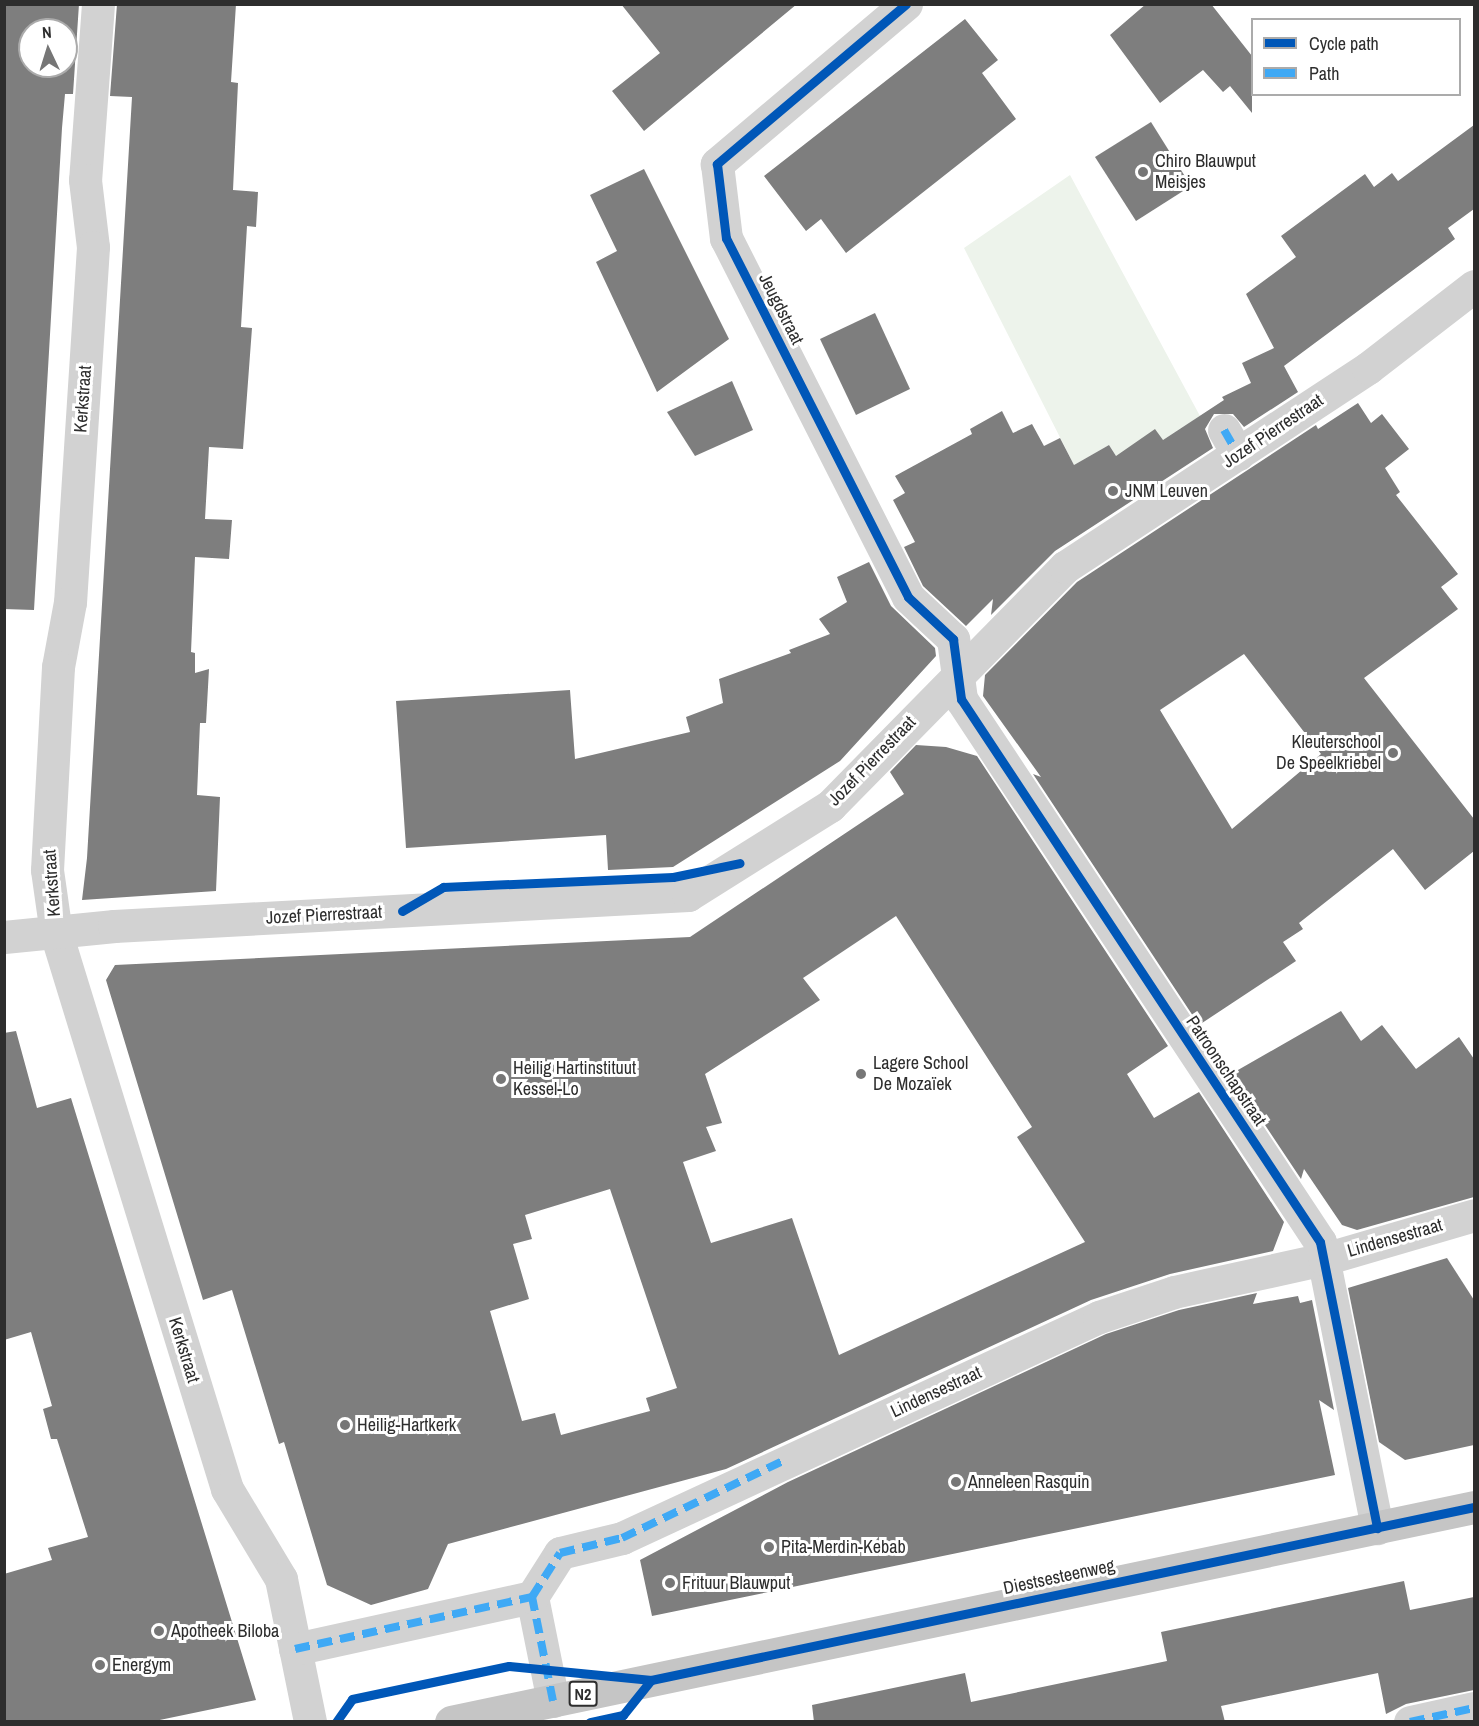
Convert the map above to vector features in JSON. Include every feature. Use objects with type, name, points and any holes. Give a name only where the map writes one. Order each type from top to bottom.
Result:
[{"type":"main road","name":"Diestsesteenweg","points":[[451,1722],[1474,1507]]},
{"type":"street","name":"Kerkstraat","points":[[98,4],[85,180],[93,247],[70,603],[58,667],[47,870],[56,933],[227,1489],[281,1579],[310,1722]]},
{"type":"street","name":"Jeugdstraat","points":[[906,4],[717,164],[726,238],[908,597],[953,639],[959,671]]},
{"type":"street","name":"Jozef Pierrestraat","points":[[4,937],[114,926],[688,895],[830,806],[959,671],[1065,567],[1231,442],[1368,368],[1474,286]]},
{"type":"street","name":"Patroonschapstraat","points":[[959,671],[961,699],[1171,1019],[1308,1219],[1324,1259],[1377,1528]]},
{"type":"street","name":"Lindensestraat","points":[[532,1597],[560,1553],[622,1538],[1100,1317],[1174,1292],[1324,1259],[1474,1215]]},
{"type":"street","points":[[295,1649],[532,1597],[553,1701]]},
{"type":"street","points":[[1410,1722],[1474,1708]]},
{"type":"shaded area","points":[[1070,175],[1200,416],[1163,440],[1116,456],[1109,445],[1074,465],[964,248]]},
{"type":"building","points":[[4,4],[79,4],[78,19],[18,18],[18,78],[74,78],[73,94],[65,94],[62,128],[34,610],[4,609]]},
{"type":"building","points":[[117,4],[236,4],[231,82],[238,83],[233,190],[258,192],[256,227],[247,226],[241,327],[252,328],[243,449],[209,447],[205,519],[232,520],[229,559],[195,557],[191,652],[195,653],[195,673],[209,669],[206,723],[200,723],[197,795],[220,797],[216,891],[82,900],[87,858],[132,97],[110,96]]},
{"type":"building","points":[[621,4],[797,4],[644,131],[612,91],[660,53]]},
{"type":"building","points":[[1146,4],[1211,4],[1251,55],[1252,113],[1230,86],[1223,92],[1203,70],[1160,103],[1110,35]]},
{"type":"building","points":[[965,19],[998,60],[982,73],[1016,119],[846,253],[821,219],[806,231],[764,176]]},
{"type":"building","name":"Chiro Blauwput Meisjes","points":[[1151,122],[1191,186],[1136,221],[1095,157]]},
{"type":"building","points":[[1474,125],[1474,209],[1448,228],[1455,239],[1284,366],[1298,392],[1244,427],[1233,414],[1214,414],[1205,429],[1213,448],[1055,551],[991,615],[993,599],[966,626],[923,586],[904,547],[915,542],[893,500],[905,493],[895,476],[972,434],[970,429],[1002,411],[1013,433],[1032,424],[1044,446],[1060,438],[1074,465],[1109,445],[1116,456],[1155,429],[1163,440],[1224,400],[1222,397],[1251,383],[1242,363],[1274,348],[1246,294],[1296,257],[1281,236],[1365,174],[1374,187],[1392,173],[1398,181]]},
{"type":"building","points":[[644,169],[729,339],[657,392],[596,262],[617,251],[590,195]]},
{"type":"building","points":[[875,313],[910,389],[856,415],[820,339]]},
{"type":"building","points":[[732,381],[753,430],[695,456],[667,412]]},
{"type":"building","points":[[1358,403],[1371,423],[1382,414],[1409,449],[1385,468],[1400,492],[1396,495],[1458,574],[1441,587],[1458,609],[1364,678],[1474,819],[1474,851],[1425,890],[1393,849],[1299,923],[1303,929],[1283,942],[1296,961],[1199,1025],[1033,774],[1041,777],[983,696],[985,675],[1077,582],[1316,425],[1318,429]],"holes":[[[1244,654],[1321,754],[1232,829],[1160,710]]]},
{"type":"building","points":[[869,562],[891,606],[935,648],[936,656],[840,761],[673,867],[608,870],[606,835],[406,848],[396,701],[570,690],[575,759],[690,732],[686,717],[723,703],[719,679],[791,653],[789,650],[830,634],[819,619],[847,602],[837,577]]},
{"type":"building","points":[[916,745],[946,747],[977,756],[1168,1046],[1127,1074],[1154,1118],[1199,1092],[1284,1222],[1273,1251],[1170,1274],[1091,1300],[726,1469],[448,1544],[428,1589],[371,1605],[327,1585],[284,1442],[279,1444],[232,1290],[203,1300],[106,980],[115,965],[690,937],[904,794],[890,772]],"holes":[[[896,916],[1032,1127],[1017,1137],[1085,1242],[839,1355],[792,1218],[711,1243],[683,1162],[716,1151],[706,1127],[722,1123],[705,1074],[820,1000],[803,978]],[[610,1189],[677,1388],[646,1398],[650,1411],[561,1435],[555,1413],[522,1421],[490,1311],[529,1299],[513,1244],[532,1239],[525,1215]]]},
{"type":"building","points":[[1341,1011],[1361,1041],[1382,1025],[1416,1069],[1459,1037],[1474,1059],[1474,1197],[1357,1230],[1342,1225],[1304,1169],[1301,1179],[1231,1074]]},
{"type":"building","points":[[16,1031],[37,1108],[71,1098],[256,1700],[150,1722],[4,1722],[4,1574],[52,1560],[48,1548],[88,1537],[57,1439],[51,1439],[43,1409],[52,1406],[31,1332],[4,1340],[4,1033]]},
{"type":"building","points":[[1447,1258],[1474,1300],[1474,1445],[1405,1460],[1379,1442],[1348,1288]]},
{"type":"building","points":[[1257,1293],[1253,1304],[1298,1296],[1300,1303],[1312,1300],[1334,1410],[1319,1400],[1335,1475],[652,1616],[640,1560],[788,1482],[1106,1334],[1179,1310]]},
{"type":"building","points":[[1404,1581],[1410,1610],[1474,1597],[1474,1690],[1406,1704],[1386,1714],[1378,1673],[1221,1706],[1225,1722],[814,1722],[812,1705],[965,1673],[971,1702],[1167,1661],[1161,1632]]},
{"type":"marked path","points":[[1224,430],[1238,454]]},
{"type":"marked path","points":[[553,1701],[532,1597],[560,1553],[622,1538],[783,1461]]},
{"type":"marked path","points":[[295,1649],[532,1597]]},
{"type":"marked path","points":[[1410,1722],[1474,1708]]},
{"type":"cycle path","points":[[906,4],[717,164],[726,238],[908,597],[953,639],[961,699],[1320,1242],[1377,1528]]},
{"type":"cycle path","points":[[402,911],[443,887],[673,877],[740,863]]},
{"type":"cycle path","points":[[651,1680],[1474,1507]]},
{"type":"cycle path","points":[[336,1722],[352,1699],[509,1666],[651,1680],[623,1715],[590,1722]]},
{"type":"place","name":"Chiro Blauwput Meisjes","points":[[1143,172]]},
{"type":"place","name":"JNM Leuven","points":[[1113,491]]},
{"type":"place","name":"Kleuterschool De Speelkriebel","points":[[1393,753]]},
{"type":"place","name":"Lagere School De Mozaïek","points":[[861,1074]]},
{"type":"place","name":"Heilig Hartinstituut Kessel-Lo","points":[[501,1079]]},
{"type":"place","name":"Heilig-Hartkerk","points":[[345,1425]]},
{"type":"place","name":"Anneleen Rasquin","points":[[956,1482]]},
{"type":"place","name":"Pita-Merdin-Kebab","points":[[769,1547]]},
{"type":"place","name":"Frituur Blauwput","points":[[670,1583]]},
{"type":"place","name":"Apotheek Biloba","points":[[159,1631]]},
{"type":"place","name":"Energym","points":[[100,1665]]}]
